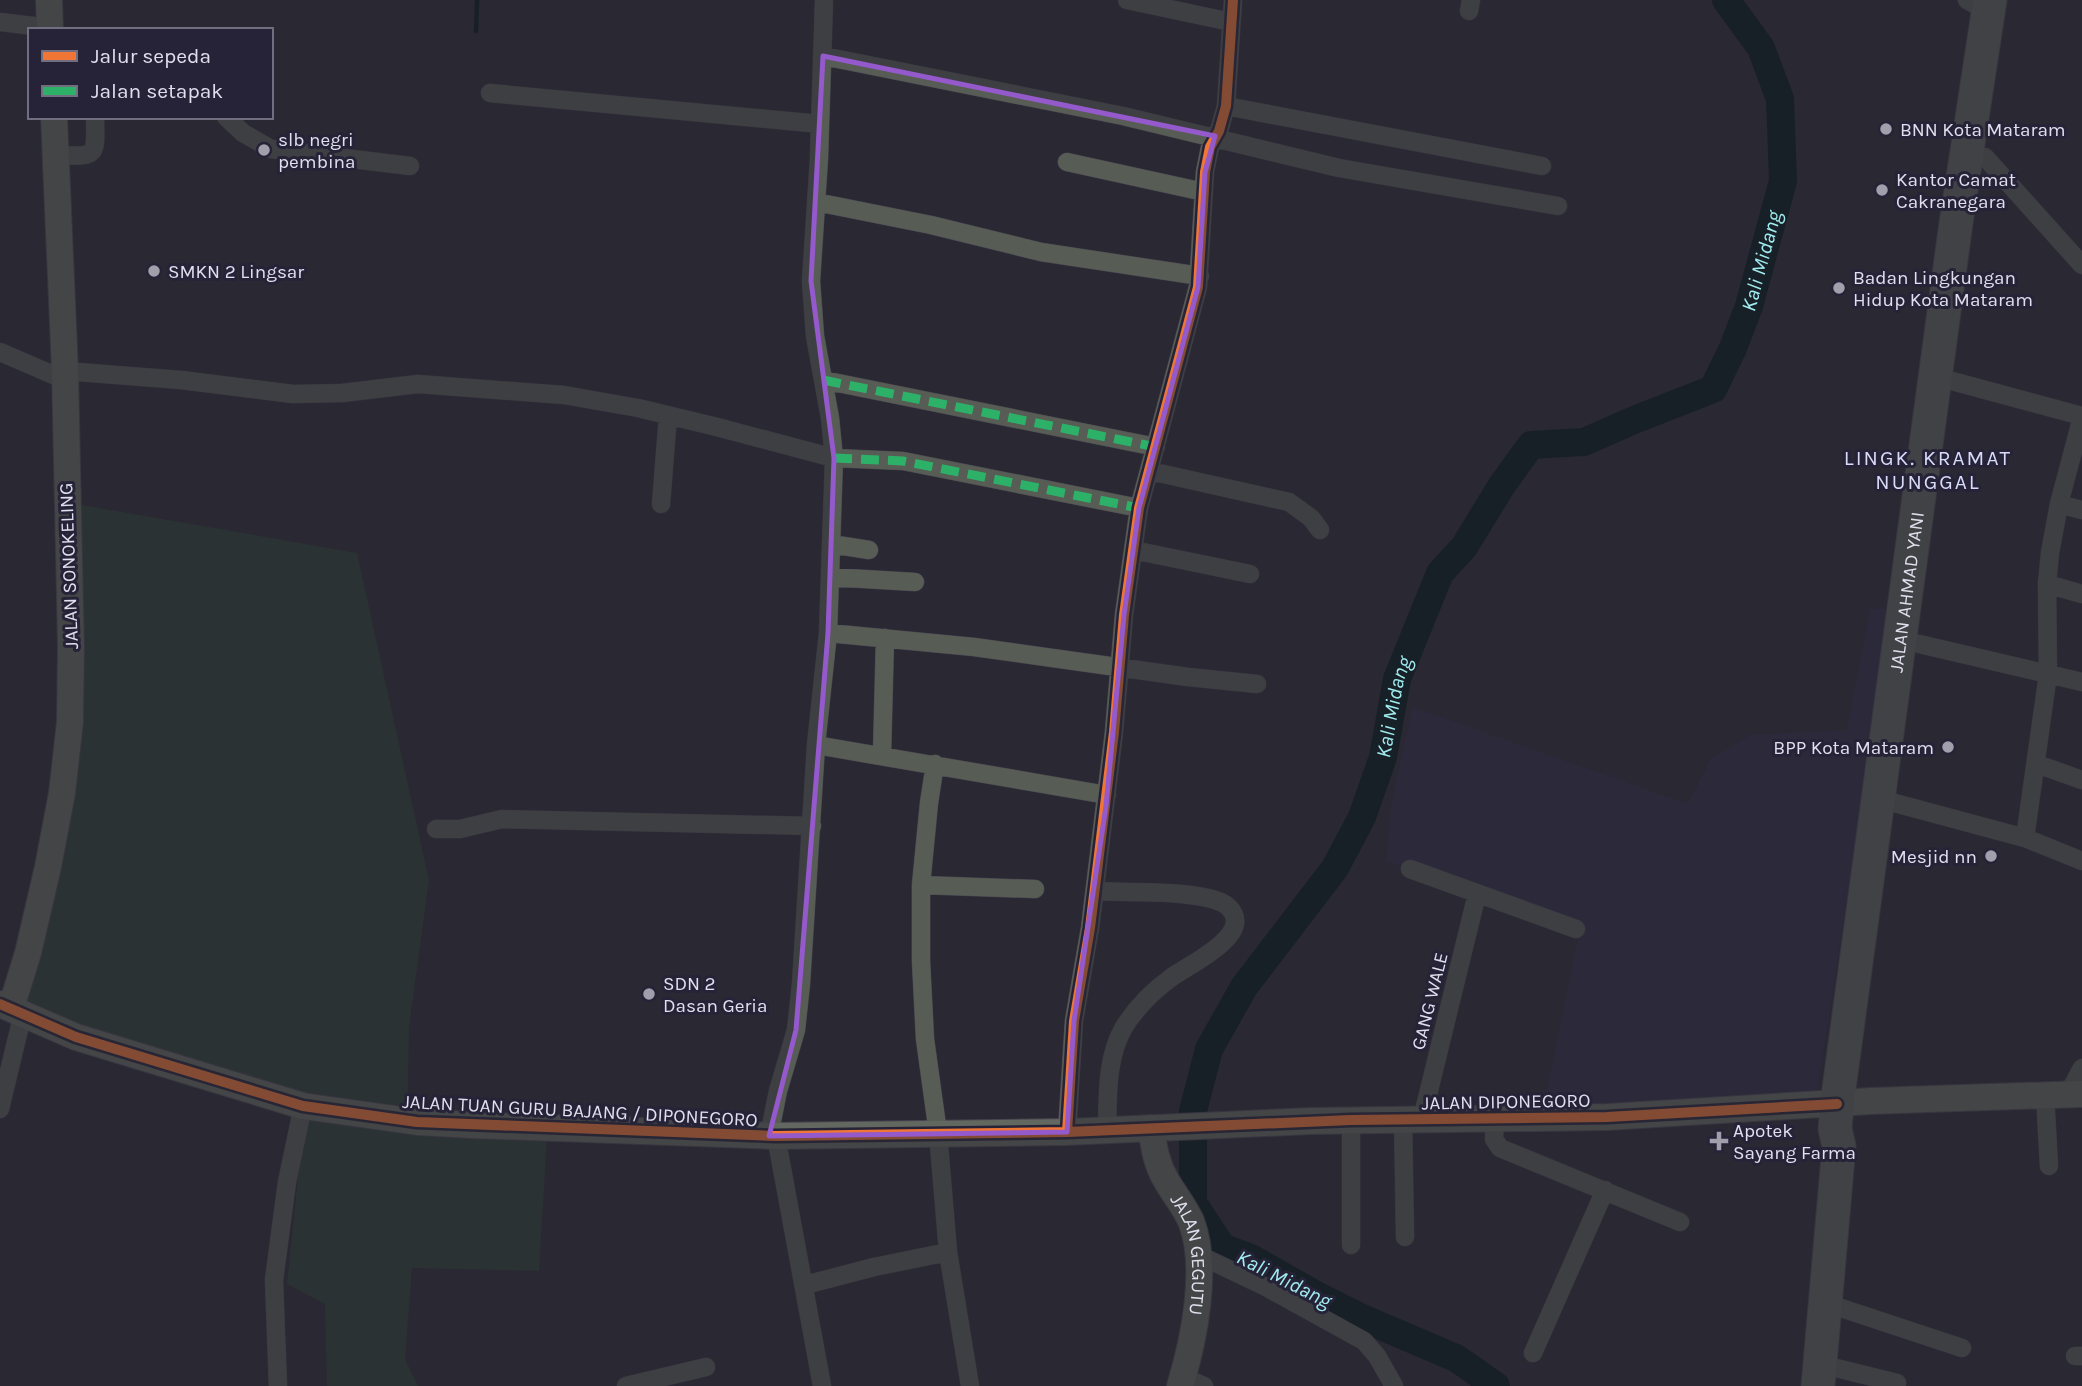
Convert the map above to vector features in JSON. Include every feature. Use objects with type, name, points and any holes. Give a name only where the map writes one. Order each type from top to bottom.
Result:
[{"type":"highway","name":"JALAN AHMAD YANI","points":[[1844,1103],[1983,107],[1989,3]]},
{"type":"highway","points":[[1819,1375],[1839,1146],[1835,1129],[1844,1103],[1915,643],[1913,600],[1952,381],[1985,157],[1983,107]]},
{"type":"street","points":[[49,0],[50,28]]},
{"type":"street","points":[[822,1386],[773,1136],[778,1091],[796,1030],[816,745],[828,633],[834,458],[830,418],[814,336],[811,281],[817,202],[824,0]]},
{"type":"street","points":[[1127,0],[1231,22]]},
{"type":"street","points":[[1067,1132],[1074,1021],[1095,891],[1139,508],[1200,276],[1205,172],[1210,147],[1223,122],[1226,106],[1233,0]]},
{"type":"street","points":[[0,22],[43,28]]},
{"type":"street","points":[[822,56],[1123,116],[1339,168],[1558,206]]},
{"type":"street","points":[[490,93],[820,124]]},
{"type":"street","points":[[1226,106],[1542,166]]},
{"type":"street","name":"JALAN SONOKELING","points":[[11,1009],[28,953],[48,867],[62,793],[70,722],[71,634],[65,375],[54,119]]},
{"type":"street","points":[[56,155],[85,156],[92,153],[96,148],[95,119]]},
{"type":"street","points":[[228,119],[243,133],[271,149],[410,166]]},
{"type":"street","points":[[1985,157],[2082,265]]},
{"type":"street","points":[[1068,162],[1204,192]]},
{"type":"street","points":[[817,202],[931,225],[1041,252],[1200,276]]},
{"type":"street","points":[[0,352],[65,375],[181,380],[293,394],[342,393],[400,385],[434,385],[564,395],[668,416],[834,458],[903,461],[1139,508]]},
{"type":"street","points":[[823,380],[1156,447]]},
{"type":"street","points":[[1952,381],[2082,416],[2059,504],[2050,553],[2047,584],[2049,674],[2025,838]]},
{"type":"street","points":[[661,504],[668,416]]},
{"type":"street","points":[[1150,471],[1289,502],[1311,518],[1320,530]]},
{"type":"street","points":[[2059,504],[2082,510]]},
{"type":"street","points":[[831,544],[869,550]]},
{"type":"street","points":[[1133,550],[1250,574]]},
{"type":"street","points":[[830,577],[915,582]]},
{"type":"street","points":[[2047,584],[2082,594]]},
{"type":"street","points":[[828,633],[974,647],[1257,684]]},
{"type":"street","points":[[882,754],[885,638]]},
{"type":"street","points":[[1915,643],[2082,682]]},
{"type":"street","points":[[816,745],[882,754],[1107,795]]},
{"type":"street","points":[[935,764],[921,885],[925,1039],[938,1133],[948,1252],[970,1386]]},
{"type":"street","points":[[2037,764],[2082,780]]},
{"type":"street","points":[[1891,802],[2025,838],[2082,862]]},
{"type":"street","points":[[436,829],[460,829],[502,819],[812,826]]},
{"type":"street","points":[[1410,870],[1577,929]]},
{"type":"street","points":[[921,885],[1035,889]]},
{"type":"street","points":[[1095,891],[1177,894],[1214,899],[1232,910],[1236,921],[1230,933],[1206,957],[1172,977],[1143,1004],[1123,1029],[1115,1048],[1110,1072],[1107,1131]]},
{"type":"street","name":"GANG WALE","points":[[1405,1237],[1413,1119],[1477,894]]},
{"type":"street","points":[[0,1109],[11,1009]]},
{"type":"street","name":"JALAN TUAN GURU BAJANG / DIPONEGORO","points":[[11,1009],[76,1037],[303,1105],[417,1122],[773,1136],[1067,1132],[1163,1127]]},
{"type":"street","points":[[2049,1166],[2065,1094],[2082,1068]]},
{"type":"street","name":"JALAN DIPONEGORO","points":[[1163,1127],[1352,1120],[1607,1117],[2065,1094]]},
{"type":"street","points":[[275,1385],[274,1280],[287,1182],[303,1105]]},
{"type":"street","points":[[1496,1118],[1494,1139],[1500,1148],[1680,1222]]},
{"type":"street","points":[[1351,1245],[1352,1120]]},
{"type":"street","name":"JALAN GEGUTU","points":[[1163,1127],[1157,1160],[1166,1181],[1192,1224],[1197,1254],[1197,1300],[1189,1383]]},
{"type":"street","points":[[1533,1353],[1605,1190]]},
{"type":"street","points":[[804,1285],[948,1252]]},
{"type":"street","points":[[1197,1254],[1266,1287],[1364,1342],[1377,1356],[1394,1386]]},
{"type":"street","points":[[1826,1303],[1962,1348]]},
{"type":"street","points":[[626,1386],[673,1380],[706,1367]]},
{"type":"street","points":[[1819,1375],[1897,1383]]},
{"type":"highlighted area","points":[[823,56],[1215,136],[1205,172],[1198,287],[1139,508],[1124,615],[1106,806],[1074,1021],[1067,1132],[769,1136],[796,1030],[828,633],[834,458],[811,281]]},
{"type":"shaded area","points":[[1870,609],[1891,609],[1816,1102],[1542,1115],[1580,929],[1386,861],[1392,802],[1412,707],[1688,804],[1711,759],[1750,735],[1847,730]]},
{"type":"green space","points":[[82,505],[357,553],[429,880],[409,1027],[407,1135],[547,1136],[539,1271],[412,1268],[405,1359],[418,1386],[327,1386],[325,1304],[287,1284],[306,1097],[138,1048],[25,1002],[81,722]]},
{"type":"waterway","points":[[476,31],[477,0]]},
{"type":"waterway","name":"Kali Midang","points":[[1496,1386],[1456,1358],[1360,1317],[1251,1258],[1222,1247],[1193,1203],[1193,1111],[1209,1049],[1244,987],[1335,868],[1362,817],[1383,757],[1397,679],[1440,573],[1464,547],[1502,485],[1531,445],[1584,442],[1713,389],[1733,348],[1749,306],[1783,181],[1780,99],[1761,48],[1726,0]]},
{"type":"marked path","points":[[823,380],[1156,447]]},
{"type":"marked path","points":[[834,458],[903,461],[1139,508]]},
{"type":"cycle path","points":[[1067,1132],[1074,1021],[1090,928],[1114,732],[1124,615],[1139,508],[1198,287],[1205,172],[1210,147],[1219,131],[1226,106],[1233,0]]},
{"type":"cycle path","points":[[0,1004],[76,1037],[303,1106],[417,1122],[776,1136],[1067,1132],[1351,1120],[1607,1117],[1837,1104]]},
{"type":"place","name":"BNN Kota Mataram","points":[[1886,129]]},
{"type":"place","name":"slb negri pembina","points":[[264,150]]},
{"type":"place","name":"Kantor Camat Cakranegara","points":[[1882,190]]},
{"type":"place","name":"SMKN 2 Lingsar","points":[[154,271]]},
{"type":"place","name":"Badan Lingkungan Hidup Kota Mataram","points":[[1839,288]]},
{"type":"place","name":"BPP Kota Mataram","points":[[1948,747]]},
{"type":"place","name":"Mesjid nn","points":[[1991,856]]},
{"type":"place","name":"SDN 2 Dasan Geria","points":[[649,994]]},
{"type":"place","name":"Apotek Sayang Farma","points":[[1719,1141]]},
{"type":"district","name":"LINGK. KRAMAT NUNGGAL","points":[[1928,470]]}]
